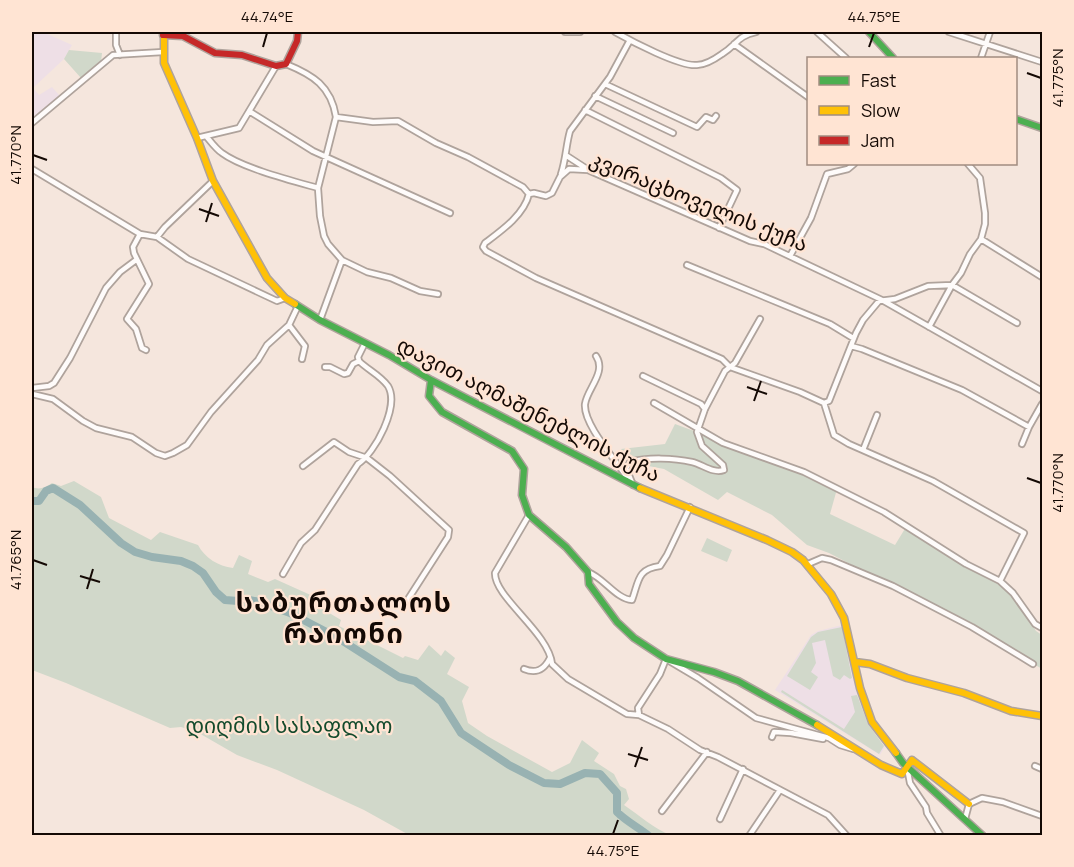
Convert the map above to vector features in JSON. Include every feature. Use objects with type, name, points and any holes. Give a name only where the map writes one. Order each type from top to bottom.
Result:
[{"type":"street","points":[[116,32],[116,45],[120,55]]},
{"type":"street","points":[[286,64],[297,41],[298,32]]},
{"type":"street","points":[[566,32],[580,32]]},
{"type":"street","points":[[615,32],[682,63],[694,66],[711,61],[743,35],[756,32]]},
{"type":"street","points":[[818,32],[845,57]]},
{"type":"street","points":[[869,32],[891,57]]},
{"type":"street","points":[[949,32],[1042,62]]},
{"type":"street","points":[[981,57],[990,32]]},
{"type":"street","points":[[163,33],[183,36],[215,53],[242,55],[276,66],[286,64],[315,78],[323,86],[335,108],[336,117],[318,188],[324,236],[342,260],[367,272],[391,278],[420,291],[438,294]]},
{"type":"street","name":"დავით აღმაშენებლის ქუჩა","points":[[163,33],[164,63],[213,181],[267,279],[285,298],[320,320],[431,380],[633,485],[690,507],[792,552],[808,564],[831,594],[844,618],[860,688],[872,722],[894,754],[983,836]]},
{"type":"street","points":[[560,177],[567,156],[570,131],[604,84],[630,40]]},
{"type":"street","points":[[734,44],[807,96]]},
{"type":"street","points":[[32,123],[112,54],[163,52]]},
{"type":"street","points":[[197,138],[239,128],[276,66]]},
{"type":"street","points":[[604,84],[697,127],[706,117],[713,120],[716,116]]},
{"type":"street","points":[[595,96],[673,133]]},
{"type":"street","points":[[585,110],[721,178],[737,190],[719,228]]},
{"type":"street","points":[[249,111],[313,151],[450,213]]},
{"type":"street","points":[[336,117],[373,122],[398,121],[523,187],[529,194],[524,206],[508,225],[485,243],[483,247],[486,251],[536,278],[722,359],[730,367],[824,403],[829,401],[862,320],[882,300],[895,298],[928,286],[951,285],[1017,323]]},
{"type":"street","points":[[1017,119],[1042,128]]},
{"type":"street","points":[[206,136],[221,153],[230,158],[318,188]]},
{"type":"street","points":[[567,156],[588,170]]},
{"type":"street","points":[[790,256],[812,218],[827,174],[848,169],[853,165]]},
{"type":"street","points":[[929,327],[951,285],[961,273],[970,254],[981,239],[985,224],[986,213],[981,178],[969,165]]},
{"type":"street","points":[[32,169],[140,234],[157,237],[188,259],[276,302],[285,298]]},
{"type":"street","name":"კვირაცხოველის ქუჩა","points":[[529,194],[546,196],[552,193],[560,177],[569,169],[588,170],[719,228],[790,256],[882,300],[1042,391]]},
{"type":"street","points":[[157,237],[165,226],[213,181]]},
{"type":"street","points":[[140,234],[133,247],[136,260],[149,284],[127,319],[136,329],[142,348],[146,350]]},
{"type":"street","points":[[981,239],[1042,278]]},
{"type":"street","points":[[32,388],[49,386],[54,383],[70,358],[106,288],[120,272],[136,260]]},
{"type":"street","points":[[320,320],[342,260]]},
{"type":"street","points":[[687,265],[830,324],[853,338]]},
{"type":"street","points":[[32,394],[53,399],[96,428],[132,437],[156,453],[165,456],[187,445],[211,412],[258,360],[267,345],[289,325],[298,306]]},
{"type":"street","points":[[633,485],[626,468],[633,461],[673,460],[692,462],[716,471],[724,470],[723,465],[699,442],[698,428],[705,409],[725,371],[744,349],[760,319]]},
{"type":"street","points":[[289,325],[304,346],[302,358]]},
{"type":"street","points":[[359,361],[358,357],[365,343]]},
{"type":"street","points":[[851,346],[962,390],[1029,427]]},
{"type":"street","points":[[596,357],[599,364],[597,375],[585,406],[591,425],[633,485]]},
{"type":"street","points":[[325,367],[344,374],[348,373],[353,364],[359,361]]},
{"type":"street","points":[[283,574],[358,464],[367,458],[386,424],[392,397],[389,388],[383,380],[359,361]]},
{"type":"street","points":[[643,376],[701,404],[705,409]]},
{"type":"street","points":[[431,380],[429,396],[442,412],[512,451],[520,462],[524,469],[522,495],[529,515],[566,547],[588,572],[596,575],[626,599],[632,600],[641,573],[650,567],[660,566],[690,507]]},
{"type":"street","points":[[654,403],[723,443],[804,472],[885,512],[966,564],[1000,581],[1013,593],[1035,624],[1042,628]]},
{"type":"street","points":[[824,403],[834,435],[933,481],[1024,532],[1000,581]]},
{"type":"street","points":[[1022,444],[1042,404]]},
{"type":"street","points":[[863,450],[877,415]]},
{"type":"street","points":[[303,465],[334,442],[349,452],[367,458],[449,530],[448,537],[403,607]]},
{"type":"street","points":[[529,515],[495,573],[495,578],[507,597],[545,644],[552,664],[568,679],[627,714],[639,715],[668,729],[828,815],[848,836]]},
{"type":"street","points":[[808,564],[822,558],[831,560],[893,586],[972,627],[1033,664]]},
{"type":"street","points":[[588,572],[589,584],[616,622],[633,638],[698,678],[756,718],[829,738],[840,745]]},
{"type":"street","points":[[524,669],[537,672],[551,656]]},
{"type":"street","points":[[639,715],[638,708],[660,674],[666,659]]},
{"type":"street","points":[[666,659],[738,681],[828,730],[881,765],[902,774],[912,760],[969,804]]},
{"type":"street","points":[[855,663],[870,664],[908,678],[964,693],[1011,711],[1042,716]]},
{"type":"street","points":[[772,737],[774,732],[791,733],[823,739],[860,751]]},
{"type":"street","points":[[662,811],[707,752]]},
{"type":"street","points":[[1035,766],[1042,769]]},
{"type":"street","points":[[907,767],[910,783],[941,836]]},
{"type":"street","points":[[720,819],[743,769]]},
{"type":"street","points":[[749,836],[780,790]]},
{"type":"street","points":[[969,804],[982,798],[1003,802],[1042,816]]},
{"type":"street","points":[[965,819],[969,804]]},
{"type":"shaded area","points":[[32,32],[43,32],[72,45],[64,59],[33,88],[39,95],[52,87],[60,96],[32,119]]},
{"type":"shaded area","points":[[842,625],[861,708],[876,737],[885,747],[880,755],[775,690],[811,635]]},
{"type":"green space","points":[[69,50],[102,53],[101,62],[81,78],[64,59]]},
{"type":"green space","points":[[675,424],[805,472],[837,489],[830,514],[895,545],[906,527],[1010,589],[1036,631],[1042,635],[1042,669],[985,634],[829,553],[807,545],[772,515],[727,492],[718,500],[664,469],[633,463],[621,449],[665,444]]},
{"type":"green space","name":"დიღმის სასაფლაო","points":[[74,481],[101,497],[109,518],[151,540],[160,532],[198,545],[212,561],[222,565],[233,568],[239,555],[252,561],[248,574],[268,582],[275,579],[315,597],[321,608],[341,620],[339,626],[403,658],[405,656],[418,660],[429,645],[441,656],[445,650],[455,658],[447,674],[469,687],[462,701],[468,723],[552,772],[570,763],[582,740],[599,753],[594,761],[614,774],[620,786],[626,789],[629,799],[624,805],[653,826],[671,835],[409,835],[364,810],[277,770],[237,755],[197,732],[181,727],[170,728],[32,670],[32,487],[42,488],[52,483],[61,486]]},
{"type":"green space","points":[[707,538],[732,550],[727,562],[701,551]]},
{"type":"green space","points":[[842,627],[852,678],[844,675],[840,680],[833,676],[825,640],[812,643],[816,663],[811,672],[818,677],[810,690],[787,676],[811,637],[818,632]]},
{"type":"green space","points":[[782,690],[844,729],[855,712],[851,696],[857,695],[868,724],[884,746],[879,754],[781,692]]},
{"type":"waterway","points":[[32,501],[39,501],[46,491],[53,488],[80,505],[121,543],[135,552],[181,561],[193,566],[203,573],[216,592],[225,600],[244,599],[260,602],[290,613],[338,638],[399,677],[415,681],[441,701],[461,733],[509,765],[544,783],[560,784],[585,773],[600,774],[617,793],[617,812],[649,836]]},
{"type":"traffic: fast","points":[[869,32],[892,57]]},
{"type":"traffic: fast","points":[[1017,119],[1042,128]]},
{"type":"traffic: fast","points":[[295,304],[431,380],[640,488]]},
{"type":"traffic: fast","points":[[431,380],[429,396],[442,412],[512,451],[524,469],[522,495],[529,515],[566,547],[588,572],[589,584],[617,622],[634,638],[666,659],[738,681],[817,725]]},
{"type":"traffic: fast","points":[[896,753],[903,763],[983,836]]},
{"type":"traffic: slow","points":[[164,32],[164,63],[213,181],[267,278],[285,298],[295,304]]},
{"type":"traffic: slow","points":[[640,488],[767,540],[803,560],[831,594],[844,618],[860,688],[872,722],[896,753]]},
{"type":"traffic: slow","points":[[855,662],[870,664],[907,678],[964,693],[1011,711],[1042,716]]},
{"type":"traffic: slow","points":[[817,725],[881,765],[902,774],[912,760],[969,804]]},
{"type":"traffic: jam","points":[[163,35],[183,36],[215,53],[242,55],[276,66],[286,64],[297,41],[298,32]]},
{"type":"district","name":"საბურთალოს რაიონი","points":[[344,616]]}]
